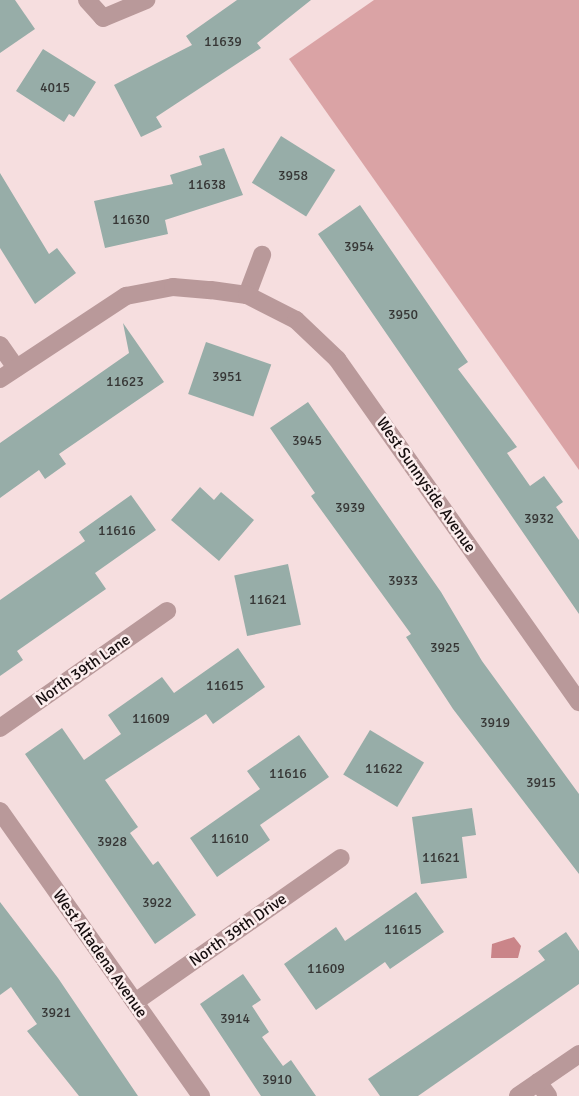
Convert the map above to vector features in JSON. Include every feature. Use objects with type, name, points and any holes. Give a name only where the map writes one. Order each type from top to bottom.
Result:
[{"type":"street","points":[[87,0],[103,18],[146,0]]},
{"type":"street","points":[[247,296],[262,255]]},
{"type":"street","name":"West Sunnyside Avenue","points":[[0,379],[126,296],[173,287],[247,296],[296,320],[337,359],[579,702]]},
{"type":"street","points":[[0,345],[16,368]]},
{"type":"street","name":"North 39th Lane","points":[[0,728],[167,611]]},
{"type":"street","name":"West Altadena Avenue","points":[[0,812],[201,1096]]},
{"type":"street","name":"North 39th Drive","points":[[135,1002],[341,858]]},
{"type":"street","points":[[518,1096],[543,1089],[579,1054]]},
{"type":"shaded area","points":[[374,0],[579,0],[579,470],[289,59]]},
{"type":"shaded area","points":[[514,937],[521,946],[518,958],[491,958],[492,944]]},
{"type":"building","points":[[0,0],[15,0],[35,29],[0,53]]},
{"type":"building","points":[[237,0],[311,0],[257,43],[261,48],[156,117],[162,127],[141,137],[114,85],[192,45],[186,36]]},
{"type":"building","points":[[43,49],[96,82],[74,117],[69,114],[64,122],[16,91]]},
{"type":"building","points":[[281,136],[335,170],[306,217],[252,183]]},
{"type":"building","points":[[224,148],[243,195],[165,220],[168,234],[105,248],[94,201],[173,184],[170,175],[202,165],[199,156]]},
{"type":"building","points":[[0,173],[49,254],[57,248],[76,273],[35,304],[0,248]]},
{"type":"building","points":[[360,205],[468,362],[458,369],[517,447],[507,453],[530,486],[544,476],[563,502],[556,507],[579,540],[579,614],[318,234]]},
{"type":"building","points":[[123,323],[164,382],[59,454],[66,464],[45,479],[39,470],[0,498],[0,443],[129,353]]},
{"type":"building","points":[[206,342],[271,364],[253,416],[188,394]]},
{"type":"building","points":[[308,402],[441,592],[482,661],[579,794],[579,874],[453,709],[406,637],[411,634],[311,496],[315,493],[270,428]]},
{"type":"building","points":[[200,487],[214,500],[221,492],[254,520],[219,561],[171,520]]},
{"type":"building","points":[[131,495],[156,530],[95,573],[106,589],[17,651],[23,660],[0,676],[0,600],[85,541],[79,532]]},
{"type":"building","points":[[288,564],[301,625],[247,636],[234,575]]},
{"type":"building","points":[[238,648],[265,687],[213,724],[206,714],[105,780],[138,827],[130,833],[153,865],[158,861],[196,915],[155,944],[25,754],[62,728],[84,760],[121,734],[108,715],[162,677],[174,693]]},
{"type":"building","points":[[370,730],[424,762],[397,807],[343,775]]},
{"type":"building","points":[[299,735],[329,777],[260,825],[270,840],[217,877],[190,838],[260,789],[247,771]]},
{"type":"building","points":[[472,808],[476,835],[462,837],[467,878],[421,884],[412,817]]},
{"type":"building","points":[[416,892],[444,932],[390,969],[385,962],[316,1010],[284,964],[336,927],[345,941]]},
{"type":"building","points":[[0,902],[58,978],[138,1096],[79,1096],[27,1031],[37,1024],[11,987],[0,995]]},
{"type":"building","points":[[566,932],[579,951],[579,984],[418,1096],[380,1096],[368,1079],[545,960],[538,951]]},
{"type":"building","points":[[243,974],[261,1000],[252,1006],[269,1032],[262,1037],[283,1066],[291,1060],[316,1096],[261,1096],[200,1004]]}]
